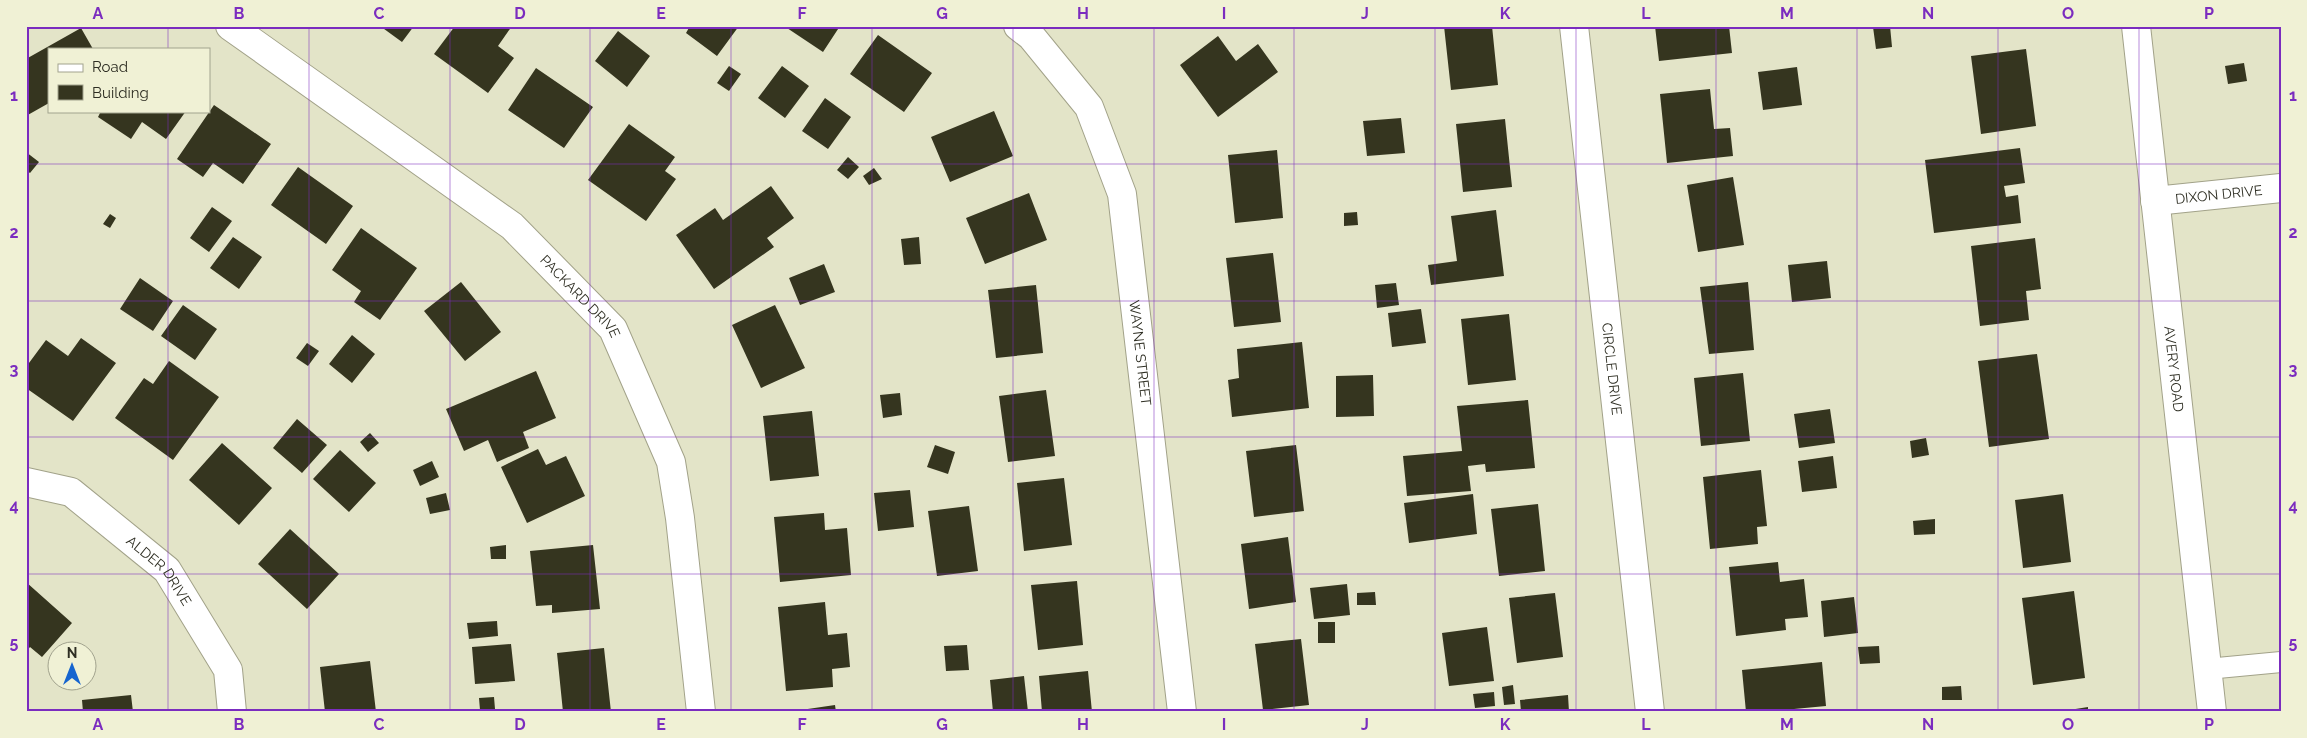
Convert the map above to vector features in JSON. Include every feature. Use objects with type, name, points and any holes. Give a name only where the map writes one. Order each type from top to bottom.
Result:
[{"type":"street","name":"PACKARD DRIVE","points":[[230,26],[512,226],[613,329],[671,462],[680,518],[701,712]]},
{"type":"street","name":"WAYNE STREET","points":[[1018,26],[1031,36],[1089,107],[1122,194],[1182,712]]},
{"type":"street","name":"CIRCLE DRIVE","points":[[1574,26],[1650,712]]},
{"type":"street","name":"AVERY ROAD","points":[[2136,26],[2212,712]]},
{"type":"street","name":"DIXON DRIVE","points":[[2155,202],[2281,188]]},
{"type":"street","name":"ALDER DRIVE","points":[[26,482],[71,492],[167,570],[228,670],[232,712]]},
{"type":"lane","points":[[2207,669],[2281,662]]},
{"type":"building","points":[[380,26],[414,26],[402,42]]},
{"type":"building","points":[[455,26],[512,26],[498,46],[514,58],[488,93],[434,54]]},
{"type":"building","points":[[690,26],[739,26],[717,56],[686,33]]},
{"type":"building","points":[[784,26],[840,26],[823,52]]},
{"type":"building","points":[[1444,26],[1492,26],[1498,85],[1451,90]]},
{"type":"building","points":[[1655,26],[1729,26],[1732,53],[1659,61]]},
{"type":"building","points":[[1890,26],[1892,47],[1876,49],[1873,27]]},
{"type":"building","points":[[81,28],[92,48],[48,48],[48,104],[26,116],[26,59]]},
{"type":"building","points":[[618,31],[650,56],[627,87],[595,61]]},
{"type":"building","points":[[878,35],[932,73],[904,112],[850,74]]},
{"type":"building","points":[[1218,36],[1236,61],[1258,44],[1278,72],[1218,117],[1180,65]]},
{"type":"building","points":[[2026,49],[2036,126],[1981,134],[1971,56]]},
{"type":"building","points":[[2244,63],[2247,81],[2228,84],[2225,66]]},
{"type":"building","points":[[729,66],[741,74],[729,91],[717,83]]},
{"type":"building","points":[[782,66],[809,86],[785,118],[758,98]]},
{"type":"building","points":[[1797,67],[1802,105],[1763,110],[1758,72]]},
{"type":"building","points":[[536,68],[593,107],[564,148],[508,110]]},
{"type":"building","points":[[1710,89],[1714,129],[1730,128],[1733,156],[1667,163],[1660,94]]},
{"type":"building","points":[[825,98],[851,117],[828,149],[802,131]]},
{"type":"building","points":[[214,105],[271,144],[243,184],[213,163],[203,177],[177,159]]},
{"type":"building","points":[[994,111],[1013,156],[950,182],[931,137]]},
{"type":"building","points":[[100,112],[185,112],[166,139],[142,122],[131,139],[98,117]]},
{"type":"building","points":[[1401,118],[1405,153],[1367,156],[1363,121]]},
{"type":"building","points":[[1505,119],[1512,187],[1463,192],[1456,124]]},
{"type":"building","points":[[629,124],[675,157],[665,171],[676,179],[646,221],[588,180]]},
{"type":"building","points":[[2020,148],[2025,183],[2004,186],[2006,197],[2018,195],[2021,223],[1934,233],[1925,160]]},
{"type":"building","points":[[1277,150],[1283,218],[1235,223],[1228,155]]},
{"type":"building","points":[[26,152],[39,162],[30,173],[26,170]]},
{"type":"building","points":[[848,157],[859,167],[848,179],[837,170]]},
{"type":"building","points":[[298,167],[353,206],[326,244],[271,205]]},
{"type":"building","points":[[874,168],[882,179],[869,185],[863,176]]},
{"type":"building","points":[[1733,177],[1744,245],[1698,252],[1687,185]]},
{"type":"building","points":[[771,186],[794,218],[767,238],[774,247],[714,289],[676,235],[715,208],[723,220]]},
{"type":"building","points":[[1029,193],[1047,240],[985,264],[966,218]]},
{"type":"building","points":[[212,207],[232,221],[209,252],[190,238]]},
{"type":"building","points":[[1496,210],[1504,276],[1431,285],[1428,265],[1457,261],[1451,216]]},
{"type":"building","points":[[1357,212],[1358,225],[1344,226],[1344,213]]},
{"type":"building","points":[[110,214],[116,218],[110,228],[103,224]]},
{"type":"building","points":[[361,228],[417,268],[380,320],[354,302],[361,291],[332,270]]},
{"type":"building","points":[[233,237],[262,257],[239,289],[210,268]]},
{"type":"building","points":[[919,237],[921,264],[904,265],[901,239]]},
{"type":"building","points":[[2035,238],[2041,289],[2026,291],[2029,320],[1980,326],[1971,246]]},
{"type":"building","points":[[1273,253],[1281,322],[1234,327],[1226,258]]},
{"type":"building","points":[[1827,261],[1831,298],[1792,302],[1788,265]]},
{"type":"building","points":[[824,264],[835,292],[800,305],[789,278]]},
{"type":"building","points":[[140,278],[173,301],[153,331],[120,309]]},
{"type":"building","points":[[461,282],[501,332],[465,361],[424,311]]},
{"type":"building","points":[[1748,282],[1754,350],[1709,354],[1700,287]]},
{"type":"building","points":[[1396,283],[1399,305],[1377,308],[1375,285]]},
{"type":"building","points":[[1036,285],[1043,353],[996,358],[988,290]]},
{"type":"building","points":[[183,305],[217,329],[195,360],[161,336]]},
{"type":"building","points":[[775,305],[805,368],[761,388],[732,325]]},
{"type":"building","points":[[1421,309],[1426,343],[1392,347],[1388,313]]},
{"type":"building","points":[[1509,314],[1516,380],[1468,385],[1461,319]]},
{"type":"building","points":[[352,335],[375,354],[352,383],[329,364]]},
{"type":"building","points":[[81,338],[116,363],[73,421],[26,388],[26,367],[46,340],[68,356]]},
{"type":"building","points":[[1302,342],[1309,408],[1232,417],[1228,380],[1239,378],[1237,349]]},
{"type":"building","points":[[307,343],[319,351],[308,366],[296,358]]},
{"type":"building","points":[[2037,354],[2049,439],[1989,447],[1978,361]]},
{"type":"building","points":[[169,361],[219,397],[173,460],[115,418],[144,378],[153,384]]},
{"type":"building","points":[[536,371],[556,418],[523,432],[529,448],[497,462],[488,440],[464,451],[446,409]]},
{"type":"building","points":[[1743,373],[1750,441],[1701,446],[1694,378]]},
{"type":"building","points":[[1373,375],[1374,416],[1336,417],[1336,376]]},
{"type":"building","points":[[1046,390],[1055,456],[1008,462],[999,396]]},
{"type":"building","points":[[900,393],[902,415],[883,418],[880,395]]},
{"type":"building","points":[[1528,400],[1535,468],[1486,472],[1485,464],[1468,466],[1471,491],[1407,496],[1403,456],[1462,451],[1457,406]]},
{"type":"building","points":[[1830,409],[1835,443],[1799,448],[1794,414]]},
{"type":"building","points":[[812,411],[819,476],[770,481],[763,416]]},
{"type":"building","points":[[297,419],[327,445],[302,473],[273,448]]},
{"type":"building","points":[[370,433],[379,443],[368,452],[360,442]]},
{"type":"building","points":[[1926,438],[1929,455],[1912,458],[1910,441]]},
{"type":"building","points":[[222,443],[272,488],[239,525],[189,480]]},
{"type":"building","points":[[935,445],[955,452],[948,474],[927,467]]},
{"type":"building","points":[[1296,445],[1304,511],[1254,517],[1246,451]]},
{"type":"building","points":[[538,449],[546,465],[566,456],[585,496],[527,523],[501,467]]},
{"type":"building","points":[[340,450],[376,483],[349,512],[313,479]]},
{"type":"building","points":[[1833,456],[1837,488],[1802,492],[1798,461]]},
{"type":"building","points":[[432,461],[439,477],[420,486],[413,470]]},
{"type":"building","points":[[1761,470],[1767,526],[1757,527],[1758,544],[1710,549],[1703,477]]},
{"type":"building","points":[[1064,478],[1072,545],[1024,551],[1017,483]]},
{"type":"building","points":[[910,490],[914,527],[878,531],[874,493]]},
{"type":"building","points":[[446,493],[450,510],[430,514],[426,498]]},
{"type":"building","points":[[1473,494],[1477,534],[1409,543],[1404,503]]},
{"type":"building","points":[[2063,494],[2071,562],[2023,568],[2015,500]]},
{"type":"building","points":[[1538,504],[1545,571],[1499,576],[1491,509]]},
{"type":"building","points":[[969,506],[978,571],[937,576],[928,511]]},
{"type":"building","points":[[824,513],[825,530],[847,528],[851,575],[780,582],[774,517]]},
{"type":"building","points":[[1935,519],[1935,534],[1914,535],[1913,521]]},
{"type":"building","points":[[290,529],[339,574],[307,609],[258,564]]},
{"type":"building","points":[[1288,537],[1296,602],[1249,609],[1241,544]]},
{"type":"building","points":[[506,545],[506,559],[491,559],[490,547]]},
{"type":"building","points":[[593,545],[600,609],[552,613],[552,605],[536,606],[530,551]]},
{"type":"building","points":[[1778,562],[1780,582],[1804,579],[1808,617],[1785,619],[1786,630],[1736,636],[1729,567]]},
{"type":"building","points":[[1077,581],[1083,645],[1038,650],[1031,585]]},
{"type":"building","points":[[26,582],[72,623],[57,640],[48,640],[48,650],[42,657],[30,647],[26,652]]},
{"type":"building","points":[[1347,584],[1350,615],[1314,619],[1310,588]]},
{"type":"building","points":[[2074,591],[2085,678],[2033,685],[2022,598]]},
{"type":"building","points":[[1375,592],[1376,605],[1357,605],[1357,593]]},
{"type":"building","points":[[1555,593],[1563,657],[1517,663],[1509,598]]},
{"type":"building","points":[[1854,597],[1858,633],[1824,637],[1821,601]]},
{"type":"building","points":[[825,602],[828,635],[847,633],[850,667],[832,669],[833,687],[786,691],[778,607]]},
{"type":"building","points":[[497,621],[498,636],[469,639],[467,623]]},
{"type":"building","points":[[1318,622],[1335,622],[1335,643],[1318,643]]},
{"type":"building","points":[[1487,627],[1494,681],[1449,686],[1442,633]]},
{"type":"building","points":[[1301,639],[1309,705],[1263,710],[1255,644]]},
{"type":"building","points":[[511,644],[515,681],[475,684],[472,647]]},
{"type":"building","points":[[967,645],[969,670],[946,671],[944,646]]},
{"type":"building","points":[[1879,646],[1880,663],[1860,664],[1858,647]]},
{"type":"building","points":[[604,648],[611,712],[563,712],[557,653]]},
{"type":"building","points":[[370,661],[376,712],[325,712],[320,667]]},
{"type":"building","points":[[1822,662],[1826,706],[1794,709],[1794,712],[1746,712],[1742,670]]},
{"type":"building","points":[[1088,671],[1092,712],[1042,712],[1039,676]]},
{"type":"building","points":[[1024,676],[1028,712],[993,712],[990,680]]},
{"type":"building","points":[[1513,685],[1515,704],[1504,705],[1502,687]]},
{"type":"building","points":[[1961,686],[1962,700],[1942,700],[1942,687]]},
{"type":"building","points":[[1494,692],[1495,706],[1475,708],[1473,694]]},
{"type":"building","points":[[131,695],[133,712],[83,712],[82,700]]},
{"type":"building","points":[[1568,695],[1569,712],[1521,712],[1520,700]]},
{"type":"building","points":[[494,697],[495,709],[480,710],[479,698]]},
{"type":"building","points":[[835,705],[836,712],[794,712],[794,711]]},
{"type":"building","points":[[2088,707],[2088,712],[2063,712],[2063,711]]}]
